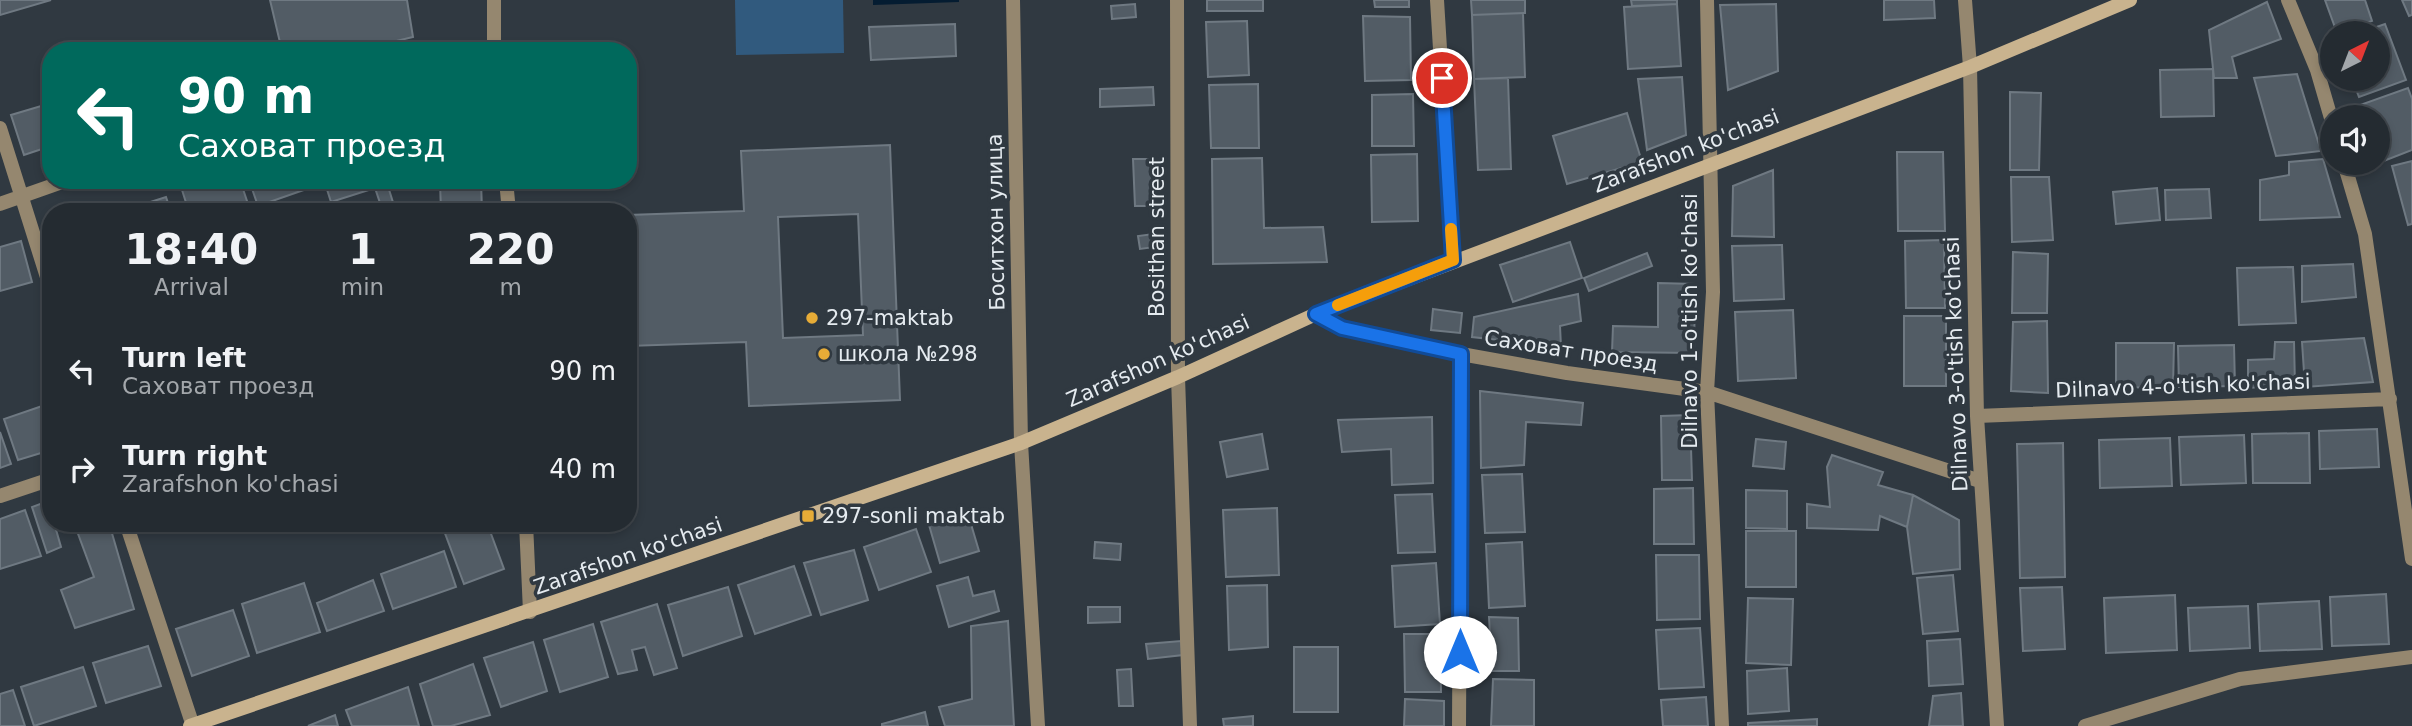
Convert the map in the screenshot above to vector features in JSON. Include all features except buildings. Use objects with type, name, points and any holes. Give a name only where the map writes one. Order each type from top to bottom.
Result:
[{"type":"street","points":[[491,42],[494,0]]},
{"type":"street","name":"Боситхон улица","points":[[1013,0],[1021,443]]},
{"type":"street","name":"Bosithan street","points":[[1177,0],[1178,377],[1190,726]]},
{"type":"street","points":[[1437,0],[1453,260]]},
{"type":"street","name":"Dilnavo 1-o'tish ko'chasi","points":[[1707,0],[1713,292],[1707,392],[1722,726]]},
{"type":"street","name":"Dilnavo 3-o'tish ko'chasi","points":[[1965,0],[1970,67],[1977,416],[1997,726]]},
{"type":"street","name":"Zarafshon ko'chasi","points":[[192,726],[1021,443],[1178,377],[1316,314],[1453,260],[1970,67],[2130,0]]},
{"type":"street","points":[[2288,0],[2317,71],[2327,105]]},
{"type":"street","points":[[0,128],[42,262]]},
{"type":"street","points":[[2348,175],[2365,234],[2412,559]]},
{"type":"street","points":[[0,204],[43,189]]},
{"type":"street","name":"Саховат проезд","points":[[1316,314],[1342,328],[1461,354],[1567,373],[1707,392],[1980,481]]},
{"type":"street","points":[[1459,726],[1461,354]]},
{"type":"street","name":"Dilnavo 4-o'tish ko'chasi","points":[[1977,416],[2390,399]]},
{"type":"street","points":[[1021,443],[1038,726]]},
{"type":"street","points":[[0,496],[42,482]]},
{"type":"street","points":[[129,532],[192,726]]},
{"type":"street","points":[[526,532],[530,612]]},
{"type":"street","points":[[2085,726],[2240,678],[2412,657]]},
{"type":"shaded area","points":[[735,0],[843,0],[844,53],[736,55]]},
{"type":"shaded area","points":[[873,0],[959,0],[959,2],[873,5]]},
{"type":"slow traffic","points":[[1338,305],[1453,260],[1451,229]]},
{"type":"place","name":"297-maktab","points":[[812,318]]},
{"type":"place","name":"школа №298","points":[[824,354]]},
{"type":"place","name":"297-sonli maktab","points":[[808,516]]},
{"type":"route","points":[[1442,78],[1453,260],[1316,314],[1342,328],[1461,354],[1460,652]]}]
